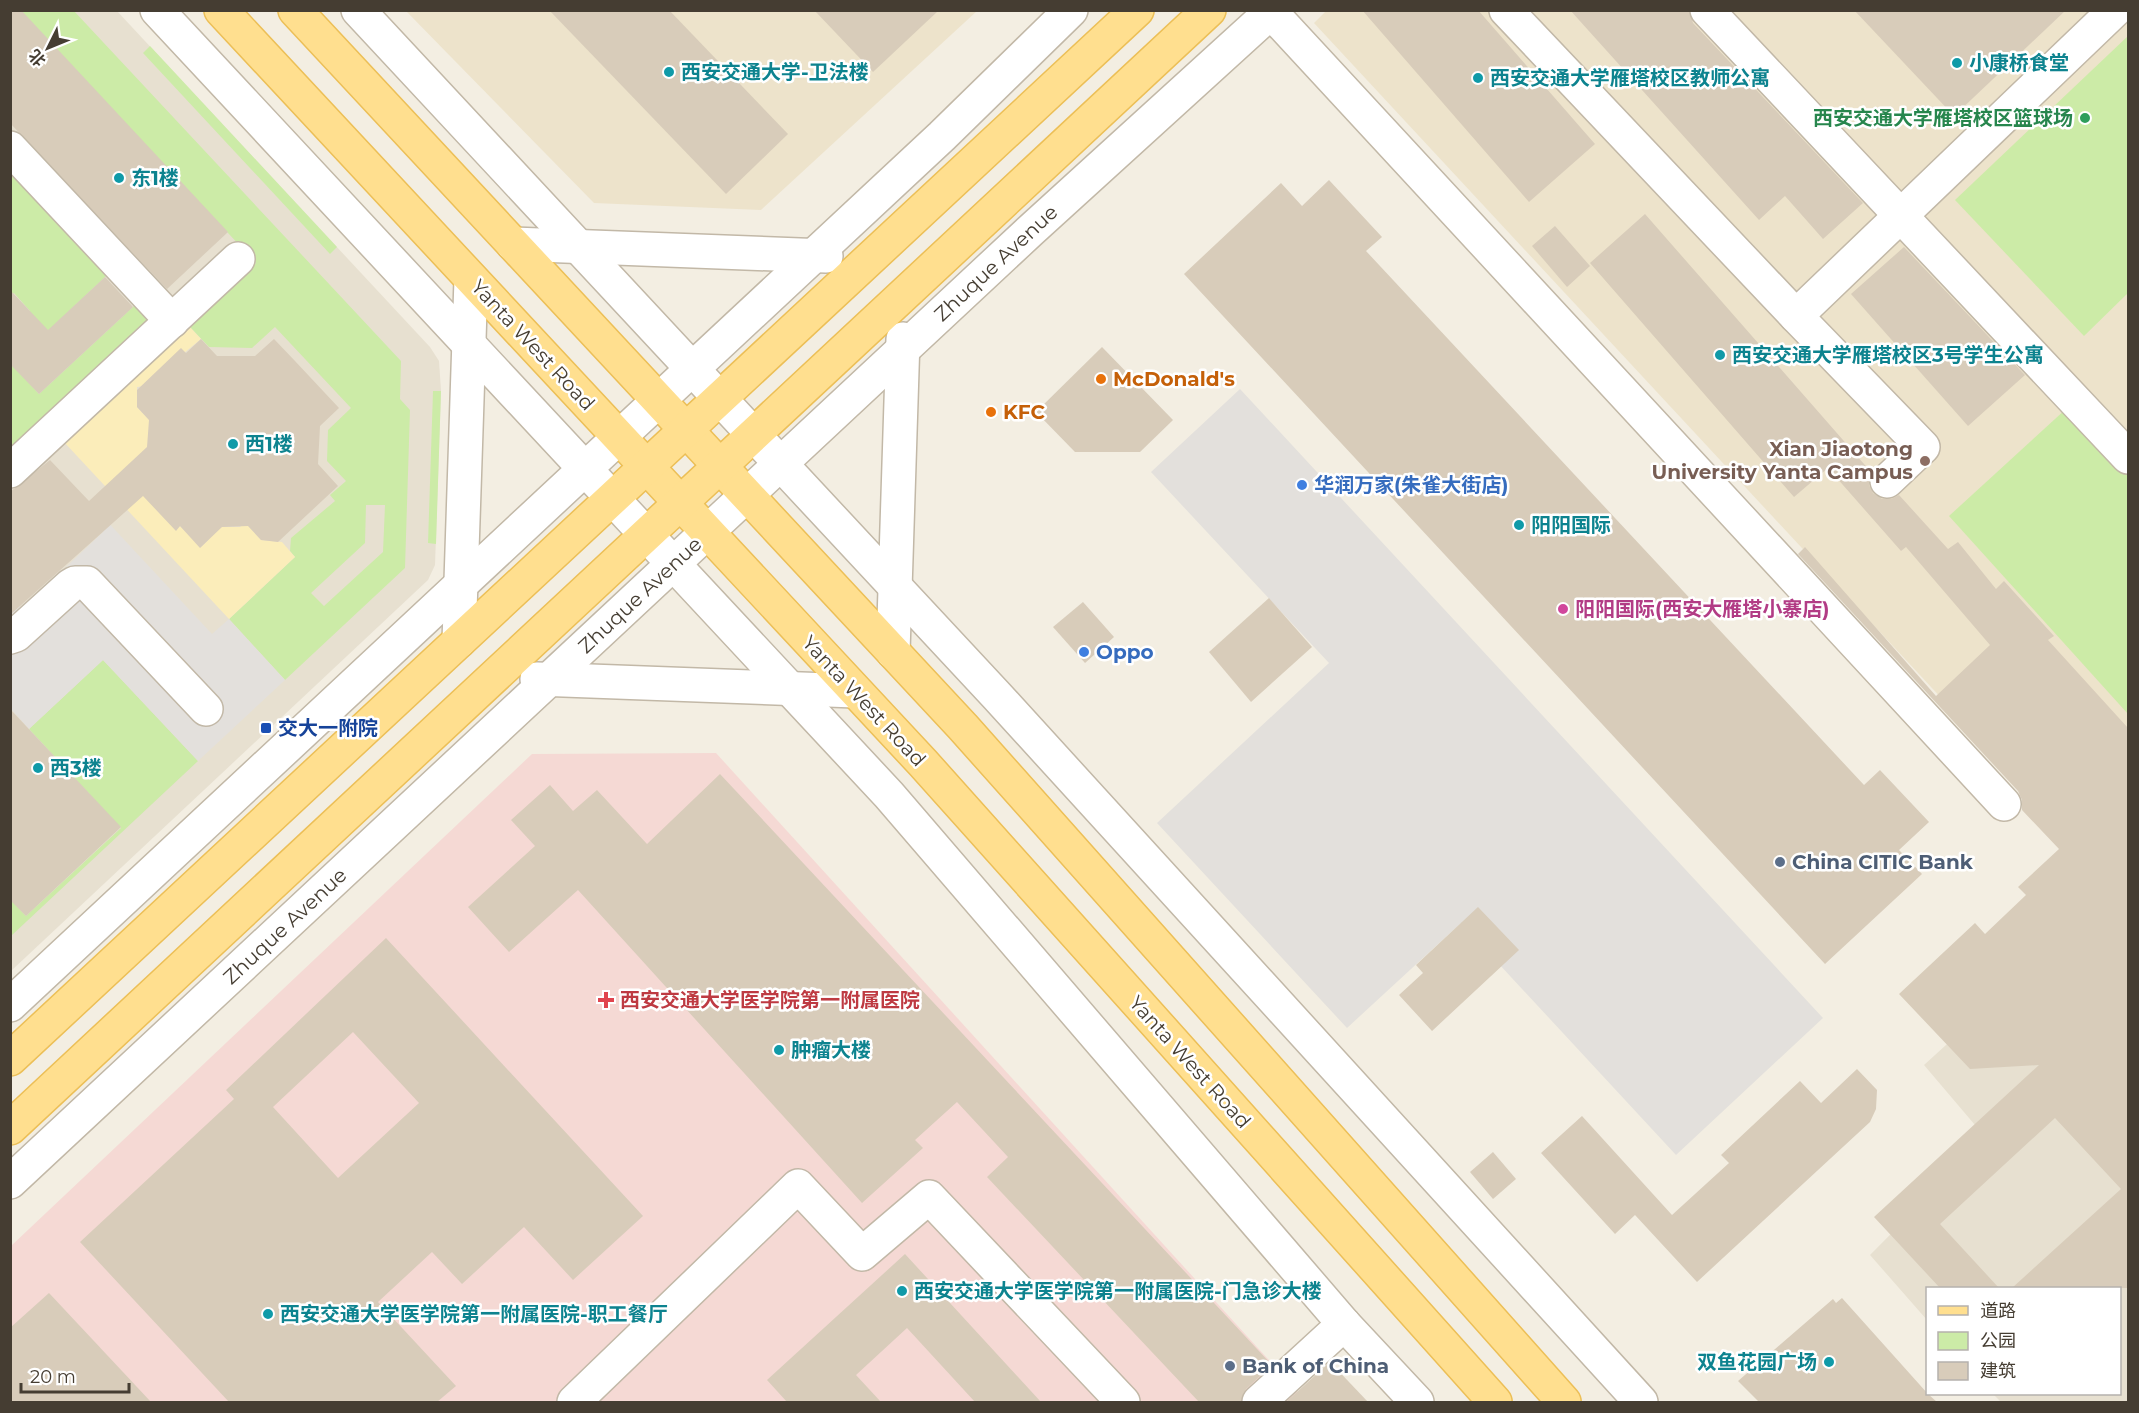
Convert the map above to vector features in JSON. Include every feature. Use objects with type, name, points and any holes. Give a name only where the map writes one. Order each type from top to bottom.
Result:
[{"type":"main road","name":"Yanta West Road","points":[[221,10],[855,691],[1495,1402]]},
{"type":"main road","points":[[295,10],[971,736],[1564,1402]]},
{"type":"main road","points":[[10,1059],[1137,10]]},
{"type":"main road","name":"Zhuque Avenue","points":[[10,1128],[1209,10]]},
{"type":"street","points":[[158,10],[889,795],[1344,1324],[1413,1401]]},
{"type":"street","points":[[358,10],[895,586],[1641,1402]]},
{"type":"street","points":[[10,1005],[814,255],[1071,10]]},
{"type":"street","points":[[1506,10],[1923,447],[1887,481]]},
{"type":"street","points":[[1707,10],[2128,457]]},
{"type":"street","points":[[1796,316],[1901,218],[2115,10]]},
{"type":"street","points":[[1271,11],[2004,804]]},
{"type":"street","name":"Zhuque Avenue","points":[[10,1182],[707,532],[1271,11]]},
{"type":"street","points":[[10,148],[172,321]]},
{"type":"street","points":[[513,244],[870,257]]},
{"type":"street","points":[[10,471],[238,259]]},
{"type":"street","points":[[459,641],[471,279]]},
{"type":"street","points":[[893,652],[904,294]]},
{"type":"street","points":[[10,637],[16,635],[69,586],[75,583],[87,583],[206,709]]},
{"type":"street","points":[[494,678],[855,691]]},
{"type":"street","points":[[574,1402],[798,1186],[862,1254],[929,1197],[1123,1402]]},
{"type":"street","points":[[1259,1402],[1344,1324]]},
{"type":"shaded area","name":"Xian Jiaotong University Yanta Campus","points":[[1327,10],[2128,11],[2128,899],[1314,23]]},
{"type":"shaded area","points":[[11,11],[117,11],[430,347],[439,361],[441,391],[435,565],[428,580],[11,971]]},
{"type":"shaded area","points":[[406,11],[977,11],[761,210],[594,203]]},
{"type":"shaded area","points":[[1240,389],[1823,1018],[1676,1155],[1461,923],[1347,1028],[1157,823],[1329,663],[1151,472]]},
{"type":"shaded area","points":[[76,488],[212,634],[229,619],[285,680],[198,761],[103,660],[29,729],[11,709],[11,597],[22,609],[103,532],[91,519]]},
{"type":"shaded area","name":"西安交通大学医学院第一附属医院","points":[[716,753],[1307,1402],[11,1402],[11,1246],[532,754]]},
{"type":"shaded area","points":[[2090,914],[2128,951],[2128,1402],[2001,1402],[1994,1395],[2121,1395],[2121,1287],[1926,1287],[1926,1319],[1870,1255],[1986,1138],[1924,1065]]},
{"type":"green space","points":[[21,11],[74,11],[401,361],[400,399],[410,410],[405,568],[285,680],[229,619],[295,557],[290,551],[291,538],[335,501],[330,495],[346,481],[327,461],[328,430],[351,408],[275,327],[252,348],[209,347],[189,326],[256,263]],"holes":[[[366,505],[385,505],[383,552],[324,606],[311,593],[365,543]]]},
{"type":"green space","name":"西安交通大学雁塔校区篮球场","points":[[2128,36],[2128,293],[2084,336],[1955,200]]},
{"type":"green space","points":[[150,46],[337,247],[330,254],[143,53]]},
{"type":"green space","points":[[11,174],[106,276],[12,365],[39,394],[134,306],[150,323],[11,453],[11,353],[30,311],[14,293],[11,296]]},
{"type":"green space","points":[[433,391],[441,391],[436,544],[428,543]]},
{"type":"green space","points":[[2067,408],[2128,476],[2128,714],[1949,516]]},
{"type":"green space","points":[[103,660],[198,761],[11,936],[11,900],[26,916],[121,828],[29,729]]},
{"type":"sand","points":[[189,326],[201,339],[144,386],[137,387],[137,407],[153,424],[175,530],[180,526],[201,547],[209,539],[209,530],[217,522],[222,527],[240,527],[245,522],[261,540],[282,542],[295,557],[229,619],[64,442]]},
{"type":"building","name":"东1楼","points":[[10,10],[21,10],[228,232],[167,289],[10,123]]},
{"type":"building","name":"西安交通大学-卫法楼","points":[[549,10],[669,10],[788,134],[726,194]]},
{"type":"building","name":"西安交通大学雁塔校区教师公寓","points":[[1362,10],[1478,10],[1595,144],[1529,202]]},
{"type":"building","points":[[1570,10],[1689,10],[1693,23],[1863,203],[1823,239],[1785,196],[1759,220]]},
{"type":"building","name":"小康桥食堂","points":[[1854,10],[2066,10],[1954,116]]},
{"type":"building","points":[[815,11],[938,11],[873,72]]},
{"type":"building","name":"阳阳国际","points":[[1329,180],[1382,237],[1366,251],[1864,785],[1880,770],[1929,822],[1899,850],[1922,874],[1825,964],[1184,274],[1281,183],[1302,206]]},
{"type":"building","points":[[1645,214],[1871,472],[1869,485],[1873,493],[1882,499],[1891,499],[1899,495],[1948,549],[1958,542],[1996,589],[2004,581],[2054,636],[2048,640],[2128,728],[2128,1288],[2013,1287],[2121,1189],[2055,1118],[1940,1224],[1998,1287],[1939,1287],[1874,1217],[2039,1065],[1970,1069],[1899,994],[1975,923],[1985,934],[2026,895],[2018,887],[2059,849],[2022,810],[2022,800],[2018,791],[1798,554],[1805,547],[1936,696],[1990,645],[1906,547],[1901,551],[1828,468],[1794,497],[1590,263]]},
{"type":"building","points":[[1555,226],[1590,266],[1567,287],[1532,246]]},
{"type":"building","points":[[1904,247],[2025,375],[1968,426],[1851,294]]},
{"type":"building","points":[[105,277],[133,307],[39,394],[10,364],[10,290],[48,330]]},
{"type":"building","name":"西1楼","points":[[201,339],[217,356],[255,356],[274,339],[339,408],[320,426],[318,464],[338,486],[278,542],[261,540],[248,526],[222,527],[200,548],[180,526],[176,531],[143,496],[10,615],[10,492],[50,460],[89,501],[147,447],[149,420],[137,407],[137,390],[181,348],[186,353]]},
{"type":"building","name":"McDonald's","points":[[1102,347],[1173,420],[1140,452],[1075,452],[1036,412]]},
{"type":"building","points":[[1269,598],[1312,647],[1251,702],[1209,652]]},
{"type":"building","points":[[1083,602],[1114,637],[1085,663],[1053,627]]},
{"type":"building","name":"西3楼","points":[[10,709],[121,827],[26,916],[10,900]]},
{"type":"building","points":[[720,774],[1272,1365],[1246,1389],[1241,1402],[1199,1402],[987,1177],[1008,1157],[957,1102],[915,1140],[923,1148],[862,1203],[578,890],[509,952],[468,907],[535,846],[511,820],[550,785],[573,811],[597,790],[647,844]]},
{"type":"building","points":[[1478,907],[1519,950],[1432,1031],[1399,995],[1423,973],[1416,965]]},
{"type":"building","points":[[386,938],[643,1216],[573,1280],[524,1227],[462,1284],[432,1252],[378,1302],[456,1386],[437,1402],[229,1402],[80,1242],[234,1099],[226,1090]],"holes":[[[353,1032],[419,1103],[338,1178],[273,1107]]]},
{"type":"building","points":[[1857,1069],[1877,1090],[1876,1109],[1870,1122],[1697,1282],[1635,1215],[1615,1234],[1541,1153],[1582,1116],[1672,1215],[1729,1163],[1721,1155],[1800,1081],[1821,1103]]},
{"type":"building","points":[[1493,1152],[1516,1179],[1493,1199],[1470,1172]]},
{"type":"building","name":"西安交通大学医学院第一附属医院-门急诊大楼","points":[[905,1254],[1041,1402],[975,1402],[907,1328],[856,1375],[881,1402],[787,1402],[767,1380]]},
{"type":"building","points":[[49,1293],[151,1402],[10,1402],[10,1328]]},
{"type":"building","name":"双鱼花园广场","points":[[1842,1298],[1926,1392],[1926,1395],[1937,1402],[1759,1402],[1738,1381],[1833,1299],[1836,1303]]},
{"type":"building","points":[[1330,1362],[1368,1402],[1286,1402]]},
{"type":"place","name":"小康桥食堂","points":[[1957,63]]},
{"type":"place","name":"西安交通大学-卫法楼","points":[[669,72]]},
{"type":"place","name":"西安交通大学雁塔校区教师公寓","points":[[1478,78]]},
{"type":"place","name":"西安交通大学雁塔校区篮球场","points":[[2085,118]]},
{"type":"place","name":"东1楼","points":[[119,178]]},
{"type":"place","name":"西安交通大学雁塔校区3号学生公寓","points":[[1720,355]]},
{"type":"place","name":"McDonald's","points":[[1101,379]]},
{"type":"place","name":"KFC","points":[[991,412]]},
{"type":"place","name":"西1楼","points":[[233,444]]},
{"type":"place","name":"Xian Jiaotong University Yanta Campus","points":[[1925,461]]},
{"type":"place","name":"华润万家(朱雀大街店)","points":[[1302,485]]},
{"type":"place","name":"阳阳国际","points":[[1519,525]]},
{"type":"place","name":"阳阳国际(西安大雁塔小寨店)","points":[[1563,609]]},
{"type":"place","name":"Oppo","points":[[1084,652]]},
{"type":"place","name":"交大一附院","points":[[266,728]]},
{"type":"place","name":"西3楼","points":[[38,768]]},
{"type":"place","name":"China CITIC Bank","points":[[1780,862]]},
{"type":"place","name":"西安交通大学医学院第一附属医院","points":[[606,1000]]},
{"type":"place","name":"肿瘤大楼","points":[[779,1050]]},
{"type":"place","name":"西安交通大学医学院第一附属医院-门急诊大楼","points":[[902,1291]]},
{"type":"place","name":"西安交通大学医学院第一附属医院-职工餐厅","points":[[268,1314]]},
{"type":"place","name":"双鱼花园广场","points":[[1829,1362]]},
{"type":"place","name":"Bank of China","points":[[1230,1366]]}]
